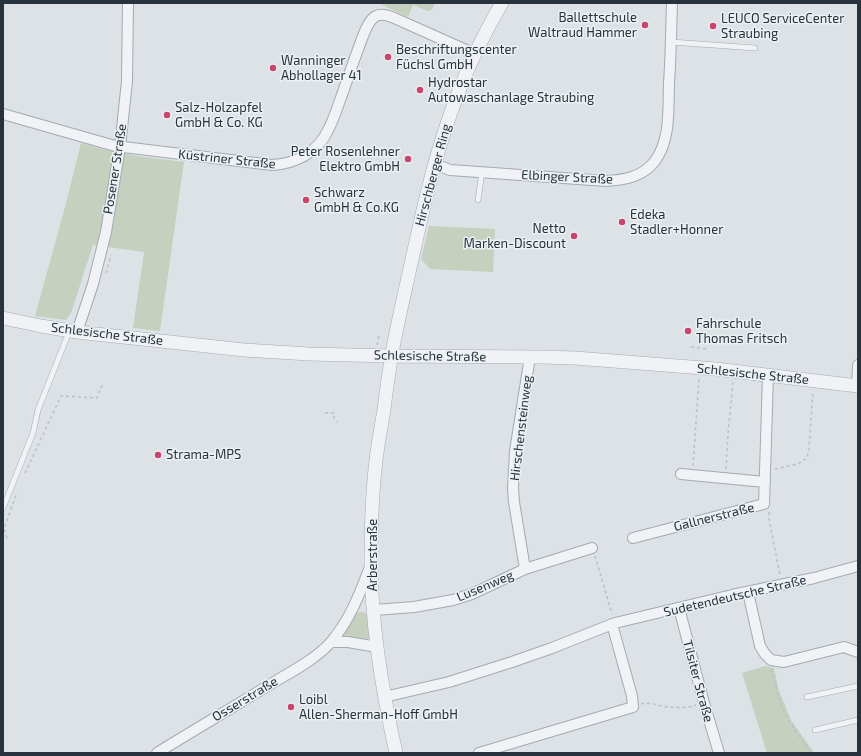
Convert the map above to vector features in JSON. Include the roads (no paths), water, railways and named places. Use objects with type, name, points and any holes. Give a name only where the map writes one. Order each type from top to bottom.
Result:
[{"type":"street","name":"Posener Straße","points":[[73,331],[93,284],[106,232],[120,147],[127,81],[128,3]]},
{"type":"street","name":"Hirschberger Ring","points":[[392,356],[418,231],[434,164],[460,89],[475,54],[502,3]]},
{"type":"street","name":"Elbinger Straße","points":[[434,164],[450,170],[606,181],[621,180],[635,176],[647,169],[655,160],[665,138],[667,124],[672,3]]},
{"type":"street","name":"Küstriner Straße","points":[[3,114],[108,145],[272,165],[289,163],[304,156],[317,146],[327,134],[365,31],[372,18],[385,14],[475,54]]},
{"type":"street","name":"Schlesische Straße","points":[[3,318],[73,331],[219,348],[309,354],[574,358],[624,361],[768,375],[857,386]]},
{"type":"street","name":"Arberstraße","points":[[392,356],[376,459],[371,563],[377,647],[384,697],[396,753]]},
{"type":"street","name":"Hirschensteinweg","points":[[525,569],[513,488],[515,451],[529,357]]},
{"type":"street","points":[[857,386],[858,365]]},
{"type":"street","name":"Gallnerstraße","points":[[633,538],[764,504],[768,375]]},
{"type":"street","points":[[681,474],[765,482]]},
{"type":"street","name":"Lusenweg","points":[[374,610],[414,607],[453,600],[472,594],[525,569],[592,548]]},
{"type":"street","name":"Osserstraße","points":[[157,753],[322,652],[347,620],[371,563]]},
{"type":"street","name":"Sudetendeutsche Straße","points":[[384,697],[450,682],[552,648],[614,624],[814,578],[858,566]]},
{"type":"street","points":[[748,592],[760,646],[771,660],[784,662],[844,647],[858,652]]},
{"type":"street","name":"Tilsiter Straße","points":[[679,608],[719,753]]},
{"type":"street","points":[[479,753],[633,707],[632,696],[614,624]]},
{"type":"street","points":[[331,642],[348,642],[377,647]]},
{"type":"lane","points":[[671,42],[755,48]]},
{"type":"lane","points":[[478,200],[482,172]]},
{"type":"lane","points":[[3,508],[33,433],[38,410],[67,337],[73,331]]},
{"type":"lane","points":[[807,697],[858,686]]},
{"type":"lane","points":[[815,730],[858,720]]},
{"type":"place","name":"Ballettschule Waltraud Hammer","points":[[645,25]]},
{"type":"place","name":"LEUCO ServiceCenter Straubing","points":[[713,26]]},
{"type":"place","name":"Beschriftungscenter Füchsl GmbH","points":[[388,57]]},
{"type":"place","name":"Wanninger Abhollager 41","points":[[273,68]]},
{"type":"place","name":"Hydrostar Autowaschanlage Straubing","points":[[420,90]]},
{"type":"place","name":"Salz-Holzapfel GmbH & Co. KG","points":[[167,115]]},
{"type":"place","name":"Peter Rosenlehner Elektro GmbH","points":[[408,159]]},
{"type":"place","name":"Schwarz GmbH & Co.KG","points":[[306,200]]},
{"type":"place","name":"Edeka Stadler+Honner","points":[[622,222]]},
{"type":"place","name":"Netto Marken-Discount","points":[[574,236]]},
{"type":"place","name":"Fahrschule Thomas Fritsch","points":[[688,331]]},
{"type":"place","name":"Strama-MPS","points":[[158,455]]},
{"type":"place","name":"Loibl Allen-Sherman-Hoff GmbH","points":[[291,707]]}]
